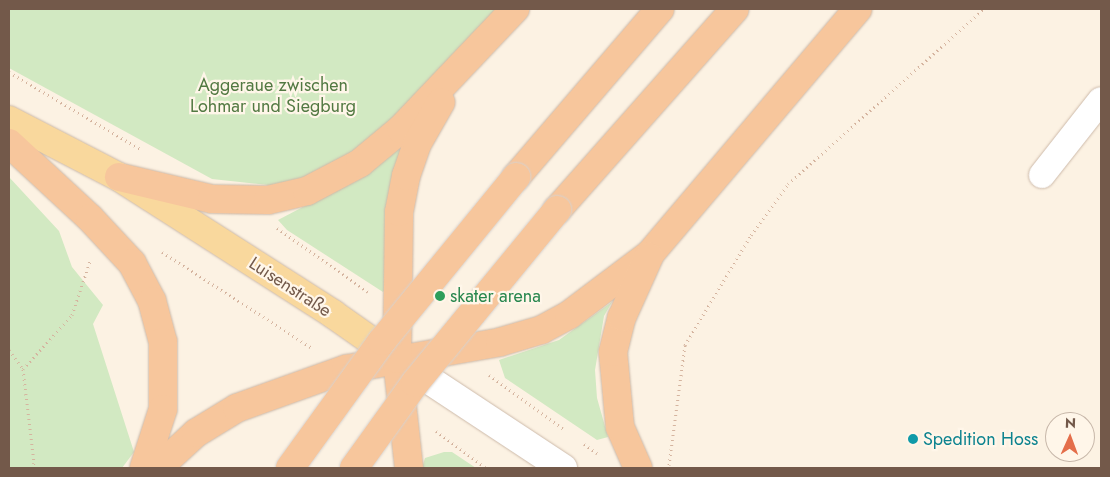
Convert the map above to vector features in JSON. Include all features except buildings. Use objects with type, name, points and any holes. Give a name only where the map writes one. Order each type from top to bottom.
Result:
[{"type":"highway","points":[[119,177],[212,199],[268,200],[307,190],[360,163],[401,130],[514,9]]},
{"type":"highway","points":[[290,468],[382,342],[516,176],[660,9]]},
{"type":"highway","points":[[354,468],[416,383],[557,210],[735,9]]},
{"type":"highway","points":[[158,468],[196,433],[238,408],[346,370],[398,359],[457,352],[541,330],[576,310],[650,254],[858,9]]},
{"type":"highway","points":[[409,468],[398,359],[399,212],[406,176],[417,144],[459,69]]},
{"type":"highway","points":[[9,143],[90,218],[126,257],[152,301],[163,342],[163,409],[144,468]]},
{"type":"highway","points":[[638,468],[620,427],[613,352],[622,317],[650,254]]},
{"type":"main road","name":"Luisenstraße","points":[[9,120],[119,177],[333,314],[563,468]]},
{"type":"street","points":[[1042,175],[1101,100]]},
{"type":"path","points":[[668,468],[685,345],[751,235],[788,184],[984,9]]},
{"type":"path","points":[[9,72],[146,152]]},
{"type":"path","points":[[268,200],[276,227],[330,268],[397,311]]},
{"type":"path","points":[[158,249],[346,370]]},
{"type":"path","points":[[23,369],[72,315],[93,253]]},
{"type":"path","points":[[9,350],[23,369],[34,463],[31,468]]},
{"type":"path","points":[[457,352],[568,432]]},
{"type":"path","points":[[404,407],[486,468]]},
{"type":"path","points":[[575,438],[599,455]]},
{"type":"green space","name":"Aggeraue zwischen Lohmar und Siegburg","points":[[9,9],[506,9],[336,174],[277,186],[212,179],[9,68]]},
{"type":"green space","points":[[402,143],[395,169],[389,284],[383,292],[287,230],[278,220],[339,188]]},
{"type":"green space","points":[[9,177],[59,231],[72,267],[103,305],[93,324],[134,452],[122,468],[9,468]]},
{"type":"green space","points":[[612,302],[604,316],[595,370],[597,398],[608,437],[597,440],[505,378],[499,360],[559,340]]},
{"type":"green space","points":[[444,452],[452,452],[476,468],[422,468],[425,458]]},
{"type":"place","name":"skater arena","points":[[440,296]]},
{"type":"place","name":"Spedition Hoss","points":[[913,439]]}]
